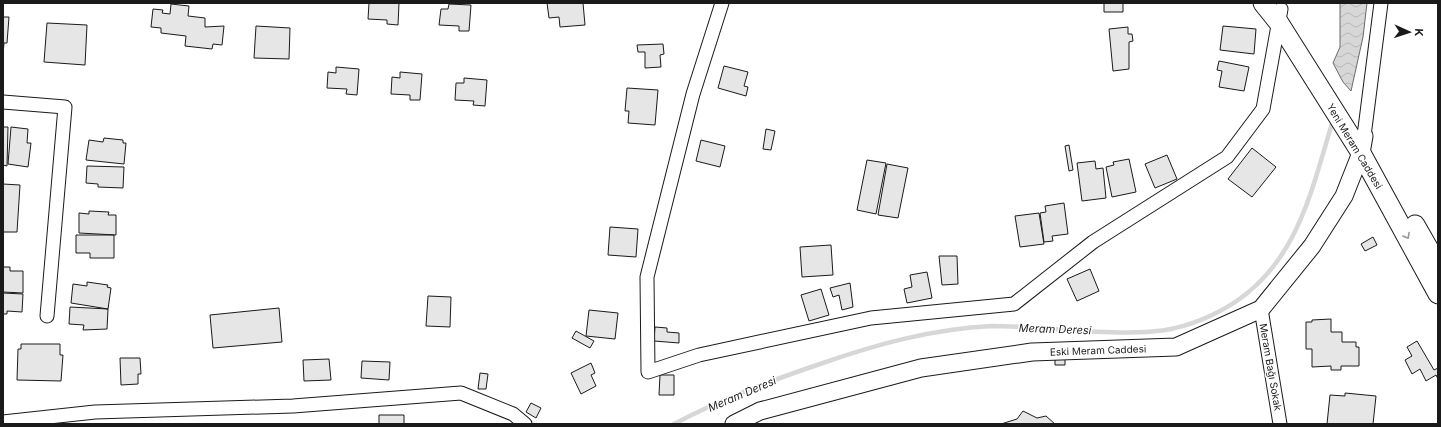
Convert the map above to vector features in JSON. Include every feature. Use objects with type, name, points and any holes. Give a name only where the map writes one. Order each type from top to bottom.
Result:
[{"type":"main road","name":"Yeni Meram Caddesi","points":[[1275,10],[1438,265]]},
{"type":"main road","name":"Yeni Meram Caddesi","points":[[1362,145],[1438,294]]},
{"type":"street","points":[[722,3],[693,94],[647,277],[648,372],[699,355],[871,318],[1014,304],[1093,242],[1227,156],[1263,109],[1275,10]]},
{"type":"street","points":[[1362,145],[1381,3]]},
{"type":"street","points":[[3,102],[65,107],[47,316]]},
{"type":"street","name":"Eski Meram Caddesi","points":[[734,424],[760,411],[921,368],[1032,352],[1176,347],[1261,309],[1312,246],[1344,196],[1362,145]]},
{"type":"street","name":"Meram Bağı Sokak","points":[[1261,309],[1280,424]]},
{"type":"street","points":[[3,422],[95,412],[293,406],[461,393],[513,414],[525,424]]},
{"type":"water","points":[[1340,3],[1367,3],[1363,37],[1351,91],[1343,82],[1333,63],[1340,47]]},
{"type":"building","points":[[369,3],[399,3],[398,25],[387,24],[387,20],[368,19]]},
{"type":"building","points":[[547,3],[583,3],[585,25],[560,27],[559,17],[549,18]]},
{"type":"building","points":[[1104,3],[1123,3],[1123,12],[1104,12]]},
{"type":"building","points":[[171,4],[189,6],[188,16],[205,18],[205,27],[224,26],[222,45],[213,44],[212,49],[185,46],[186,36],[161,33],[161,28],[151,27],[153,9],[163,10],[162,13],[170,14]]},
{"type":"building","points":[[449,4],[471,5],[469,31],[459,31],[459,26],[439,25],[441,9],[448,9]]},
{"type":"building","points":[[3,17],[9,17],[7,43],[4,43],[3,54]]},
{"type":"building","points":[[47,23],[87,25],[85,65],[44,62]]},
{"type":"building","points":[[256,26],[290,28],[289,59],[254,58]]},
{"type":"building","points":[[1223,26],[1256,29],[1254,54],[1220,50]]},
{"type":"building","points":[[1128,27],[1128,34],[1132,34],[1133,41],[1129,42],[1129,69],[1113,71],[1109,29]]},
{"type":"building","points":[[663,44],[664,54],[660,55],[661,67],[645,68],[645,52],[638,52],[637,45]]},
{"type":"building","points":[[1219,61],[1249,67],[1244,91],[1219,87],[1222,71],[1217,70]]},
{"type":"building","points":[[724,66],[748,72],[744,86],[748,87],[746,96],[718,88]]},
{"type":"building","points":[[336,67],[359,69],[357,95],[346,94],[347,89],[327,88],[328,72],[336,73]]},
{"type":"building","points":[[400,72],[422,74],[420,100],[410,100],[410,95],[391,94],[392,77],[400,78]]},
{"type":"building","points":[[464,78],[487,80],[485,106],[473,105],[474,101],[455,100],[456,83],[464,83]]},
{"type":"building","points":[[627,88],[658,90],[655,125],[628,123],[629,111],[625,111]]},
{"type":"building","points":[[3,127],[8,127],[7,166],[3,165]]},
{"type":"building","points":[[11,127],[28,129],[27,143],[31,143],[28,167],[8,164]]},
{"type":"building","points":[[766,129],[775,131],[771,150],[763,149]]},
{"type":"building","points":[[104,138],[123,140],[123,143],[126,143],[124,164],[86,160],[89,140],[103,142]]},
{"type":"building","points":[[701,140],[725,146],[720,167],[696,161]]},
{"type":"building","points":[[1069,145],[1073,170],[1069,171],[1065,146]]},
{"type":"building","points":[[1252,148],[1276,167],[1252,197],[1228,179]]},
{"type":"building","points":[[1167,155],[1177,179],[1155,188],[1145,164]]},
{"type":"building","points":[[1129,159],[1136,192],[1112,197],[1106,167],[1114,165],[1113,162]]},
{"type":"building","points":[[867,160],[886,163],[876,214],[857,210]]},
{"type":"building","points":[[1095,161],[1096,169],[1103,168],[1106,198],[1082,201],[1077,163]]},
{"type":"building","points":[[887,164],[908,168],[898,218],[878,215]]},
{"type":"building","points":[[87,166],[124,167],[123,188],[98,187],[98,184],[86,183]]},
{"type":"building","points":[[3,184],[20,185],[17,232],[3,232]]},
{"type":"building","points":[[1064,203],[1068,234],[1052,236],[1053,241],[1044,242],[1040,213],[1046,212],[1045,206]]},
{"type":"building","points":[[89,211],[109,212],[108,215],[116,215],[116,235],[79,233],[79,213],[89,214]]},
{"type":"building","points":[[1039,213],[1044,244],[1020,247],[1015,216]]},
{"type":"building","points":[[610,227],[638,229],[636,257],[608,255]]},
{"type":"building","points":[[76,235],[114,235],[114,258],[90,258],[90,253],[76,253]]},
{"type":"building","points":[[1373,237],[1377,245],[1365,251],[1361,244]]},
{"type":"building","points":[[831,245],[833,275],[802,277],[800,247]]},
{"type":"building","points":[[939,256],[957,256],[958,284],[942,285]]},
{"type":"building","points":[[3,267],[10,267],[10,271],[23,271],[23,293],[3,292]]},
{"type":"building","points":[[1090,269],[1099,291],[1077,301],[1067,279]]},
{"type":"building","points":[[927,272],[932,298],[907,303],[904,289],[912,287],[910,275]]},
{"type":"building","points":[[87,282],[108,285],[107,287],[111,288],[108,309],[71,303],[73,284],[87,286]]},
{"type":"building","points":[[850,283],[853,307],[842,310],[839,295],[833,297],[830,288]]},
{"type":"building","points":[[821,289],[829,315],[809,321],[801,295]]},
{"type":"building","points":[[3,293],[23,294],[22,312],[7,311],[7,314],[3,314]]},
{"type":"building","points":[[428,296],[451,297],[450,327],[426,326]]},
{"type":"building","points":[[70,307],[108,309],[107,329],[83,330],[84,325],[69,324]]},
{"type":"building","points":[[279,308],[282,342],[213,348],[210,315]]},
{"type":"building","points":[[589,310],[618,313],[615,339],[586,336]]},
{"type":"building","points":[[1331,319],[1331,332],[1342,332],[1342,342],[1356,342],[1356,347],[1359,347],[1359,366],[1341,366],[1341,370],[1331,370],[1331,366],[1312,367],[1312,349],[1306,349],[1306,322],[1312,322],[1312,320]]},
{"type":"building","points":[[655,327],[667,328],[667,332],[679,333],[679,343],[654,341]]},
{"type":"building","points":[[576,331],[594,341],[590,348],[572,338]]},
{"type":"building","points":[[1417,341],[1434,370],[1438,368],[1438,379],[1436,375],[1426,381],[1420,369],[1412,374],[1405,360],[1412,356],[1407,347]]},
{"type":"building","points":[[21,344],[60,344],[60,355],[63,355],[61,381],[17,380],[18,349],[21,349]]},
{"type":"building","points":[[120,358],[140,358],[141,374],[138,374],[138,384],[121,385]]},
{"type":"building","points":[[329,359],[331,380],[304,381],[303,360]]},
{"type":"building","points":[[1055,359],[1065,359],[1065,365],[1055,365]]},
{"type":"building","points":[[362,361],[390,362],[389,380],[361,378]]},
{"type":"building","points":[[591,363],[595,373],[591,375],[596,386],[581,394],[571,373]]},
{"type":"building","points":[[480,373],[488,374],[486,389],[478,389]]},
{"type":"building","points":[[660,375],[674,375],[674,395],[659,395]]},
{"type":"building","points":[[1345,393],[1376,396],[1373,424],[1327,424],[1330,395],[1345,396]]},
{"type":"building","points":[[531,403],[541,408],[536,418],[526,412]]},
{"type":"building","points":[[1023,411],[1037,418],[1046,416],[1055,424],[1001,424],[1017,419]]},
{"type":"building","points":[[379,415],[404,415],[404,424],[379,424]]},
{"type":"waterway","name":"Meram Deresi","points":[[674,424],[746,391],[783,377],[862,350],[926,334],[948,330],[992,326],[1127,333],[1146,332],[1174,328],[1192,323],[1218,312],[1244,296],[1265,276],[1282,254],[1296,230],[1307,204],[1333,120]]}]
